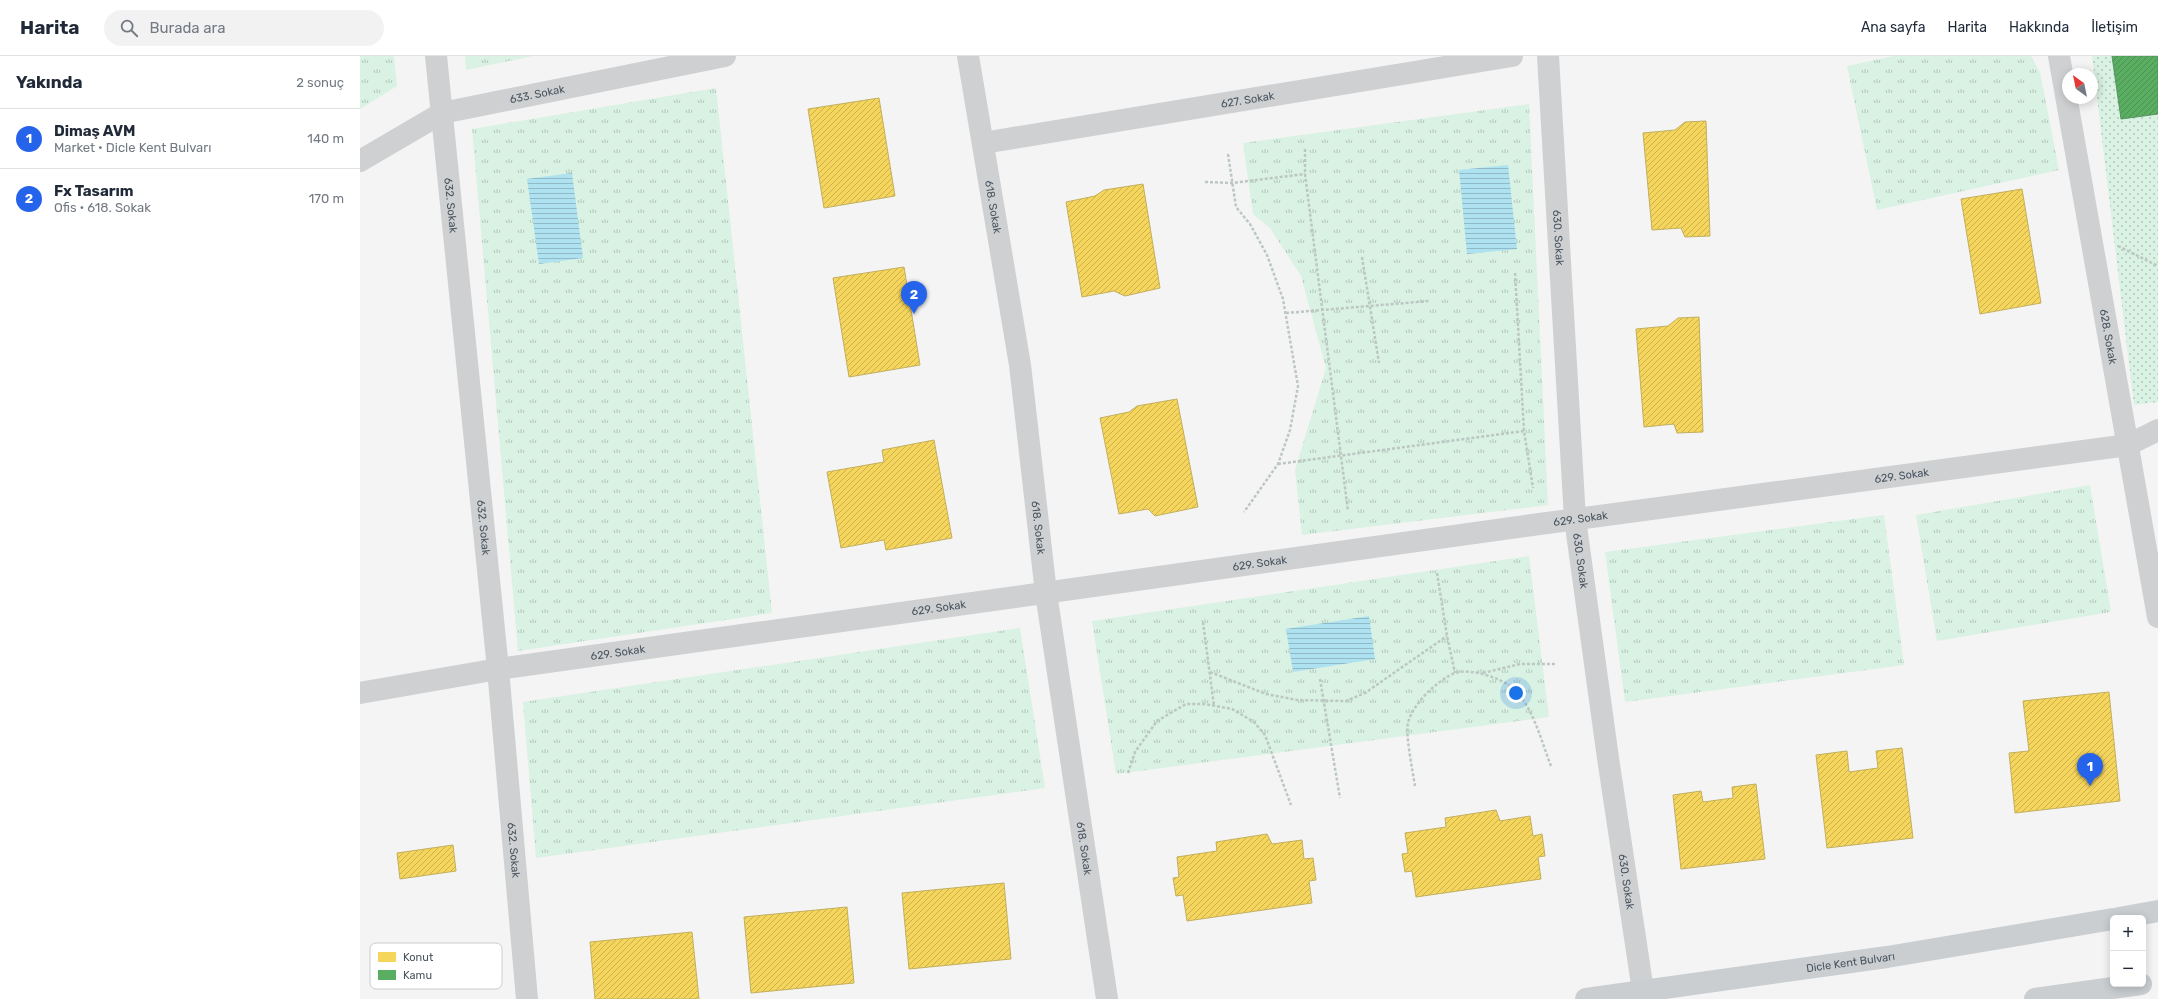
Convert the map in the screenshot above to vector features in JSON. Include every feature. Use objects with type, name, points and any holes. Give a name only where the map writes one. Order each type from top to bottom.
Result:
[{"type":"main road","points":[[2136,915],[2158,911]]},
{"type":"main road","name":"Dicle Kent Bulvarı","points":[[1586,999],[1887,957],[2110,920]]},
{"type":"main road","points":[[2146,984],[2158,982]]},
{"type":"main road","points":[[2035,999],[2121,987]]},
{"type":"street","name":"632. Sokak","points":[[436,56],[498,669],[526,999]]},
{"type":"street","name":"633. Sokak","points":[[360,161],[442,113],[725,56]]},
{"type":"street","name":"618. Sokak","points":[[968,56],[1020,365],[1046,593],[1107,999]]},
{"type":"street","name":"627. Sokak","points":[[983,143],[1512,56]]},
{"type":"street","name":"630. Sokak","points":[[1548,56],[1575,519],[1608,758],[1643,990]]},
{"type":"street","name":"628. Sokak","points":[[2059,56],[2158,617]]},
{"type":"street","name":"629. Sokak","points":[[360,693],[498,669],[1575,519],[2128,445],[2158,430]]},
{"type":"path","points":[[1305,149],[1305,174],[1348,512]]},
{"type":"path","points":[[1228,154],[1236,207],[1250,224],[1267,255],[1283,299],[1298,386],[1290,430],[1278,464],[1244,512]]},
{"type":"path","points":[[1205,182],[1232,183],[1305,174]]},
{"type":"path","points":[[2090,230],[2158,266]]},
{"type":"path","points":[[1362,257],[1379,363]]},
{"type":"path","points":[[1515,273],[1524,431],[1533,488]]},
{"type":"path","points":[[1286,314],[1429,301]]},
{"type":"path","points":[[1278,464],[1524,431]]},
{"type":"path","points":[[1437,573],[1447,636],[1455,673]]},
{"type":"path","points":[[1203,622],[1214,706]]},
{"type":"path","points":[[1210,672],[1266,694],[1297,700],[1346,701],[1365,693],[1447,636]]},
{"type":"path","points":[[1481,674],[1520,664],[1556,664]]},
{"type":"path","points":[[1415,786],[1407,724],[1413,710],[1423,697],[1455,673],[1481,674],[1490,676],[1510,686],[1527,707],[1551,766]]},
{"type":"path","points":[[1320,679],[1340,798]]},
{"type":"path","points":[[1128,773],[1135,752],[1157,721],[1186,704],[1232,709],[1254,722],[1265,735],[1291,805]]},
{"type":"green space","points":[[360,56],[394,56],[397,86],[360,109]]},
{"type":"green space","points":[[465,56],[533,56],[466,70]]},
{"type":"green space","points":[[1894,56],[2031,56],[2040,72],[2059,170],[1877,210],[1847,66]]},
{"type":"green space","points":[[2092,56],[2158,56],[2158,402],[2134,405],[2098,104],[2098,68],[2093,68]]},
{"type":"green space","points":[[716,88],[772,613],[518,651],[472,129]]},
{"type":"green space","points":[[1529,104],[1548,505],[1302,535],[1295,470],[1326,368],[1301,276],[1270,228],[1253,214],[1243,143]]},
{"type":"green space","points":[[2090,485],[2111,612],[1937,641],[1916,515]]},
{"type":"green space","points":[[1884,515],[1904,665],[1625,702],[1605,552]]},
{"type":"green space","points":[[1529,556],[1549,717],[1116,774],[1092,621]]},
{"type":"green space","points":[[1020,628],[1045,788],[536,858],[523,702]]},
{"type":"water","points":[[1508,165],[1517,249],[1467,254],[1459,170]]},
{"type":"water","points":[[572,173],[583,258],[539,264],[527,179]]},
{"type":"water","points":[[1369,616],[1375,659],[1293,672],[1286,629]]},
{"type":"building: Konut","points":[[879,98],[895,196],[824,208],[808,109]]},
{"type":"building: Konut","points":[[1706,121],[1710,236],[1685,237],[1681,228],[1652,230],[1643,133],[1675,130],[1685,122]]},
{"type":"building: Konut","points":[[1143,184],[1160,288],[1125,296],[1114,291],[1082,297],[1066,202],[1095,196],[1104,190]]},
{"type":"building: Konut","points":[[2022,189],[2041,303],[1980,314],[1961,199]]},
{"type":"building: Konut","points":[[904,267],[920,365],[849,377],[833,278]]},
{"type":"building: Konut","points":[[1699,317],[1703,432],[1677,433],[1674,424],[1644,427],[1636,329],[1668,326],[1678,318]]},
{"type":"building: Konut","points":[[1177,399],[1198,507],[1155,516],[1148,509],[1119,514],[1100,418],[1129,412],[1137,406]]},
{"type":"building: Konut","points":[[934,440],[952,538],[886,550],[884,540],[841,548],[827,472],[884,462],[882,450]]},
{"type":"building: Konut","points":[[2109,692],[2120,801],[2015,813],[2009,753],[2029,751],[2023,701]]},
{"type":"building: Konut","points":[[1902,748],[1913,838],[1827,848],[1816,755],[1847,751],[1849,772],[1878,768],[1876,751]]},
{"type":"building: Konut","points":[[1756,784],[1765,859],[1681,869],[1673,795],[1701,791],[1703,802],[1733,798],[1732,787]]},
{"type":"building: Konut","points":[[1496,810],[1500,821],[1530,816],[1533,836],[1542,834],[1545,856],[1538,857],[1541,879],[1416,897],[1412,871],[1405,872],[1402,854],[1408,853],[1405,833],[1446,827],[1445,818]]},
{"type":"building: Konut","points":[[1267,834],[1272,844],[1302,840],[1304,859],[1313,858],[1316,880],[1309,881],[1312,903],[1187,921],[1183,895],[1176,896],[1173,878],[1179,877],[1177,857],[1217,851],[1216,842]]},
{"type":"building: Konut","points":[[453,845],[456,871],[400,879],[397,853]]},
{"type":"building: Konut","points":[[1004,883],[1011,959],[909,969],[902,893]]},
{"type":"building: Konut","points":[[847,907],[854,983],[751,993],[744,917]]},
{"type":"building: Konut","points":[[692,932],[699,999],[595,999],[590,942]]},
{"type":"building: Kamu","points":[[2112,56],[2158,56],[2158,114],[2121,119]]},
{"type":"place","name":"Fx Tasarım","points":[[914,314]]},
{"type":"place","name":"Dimaş AVM","points":[[2090,786]]}]
